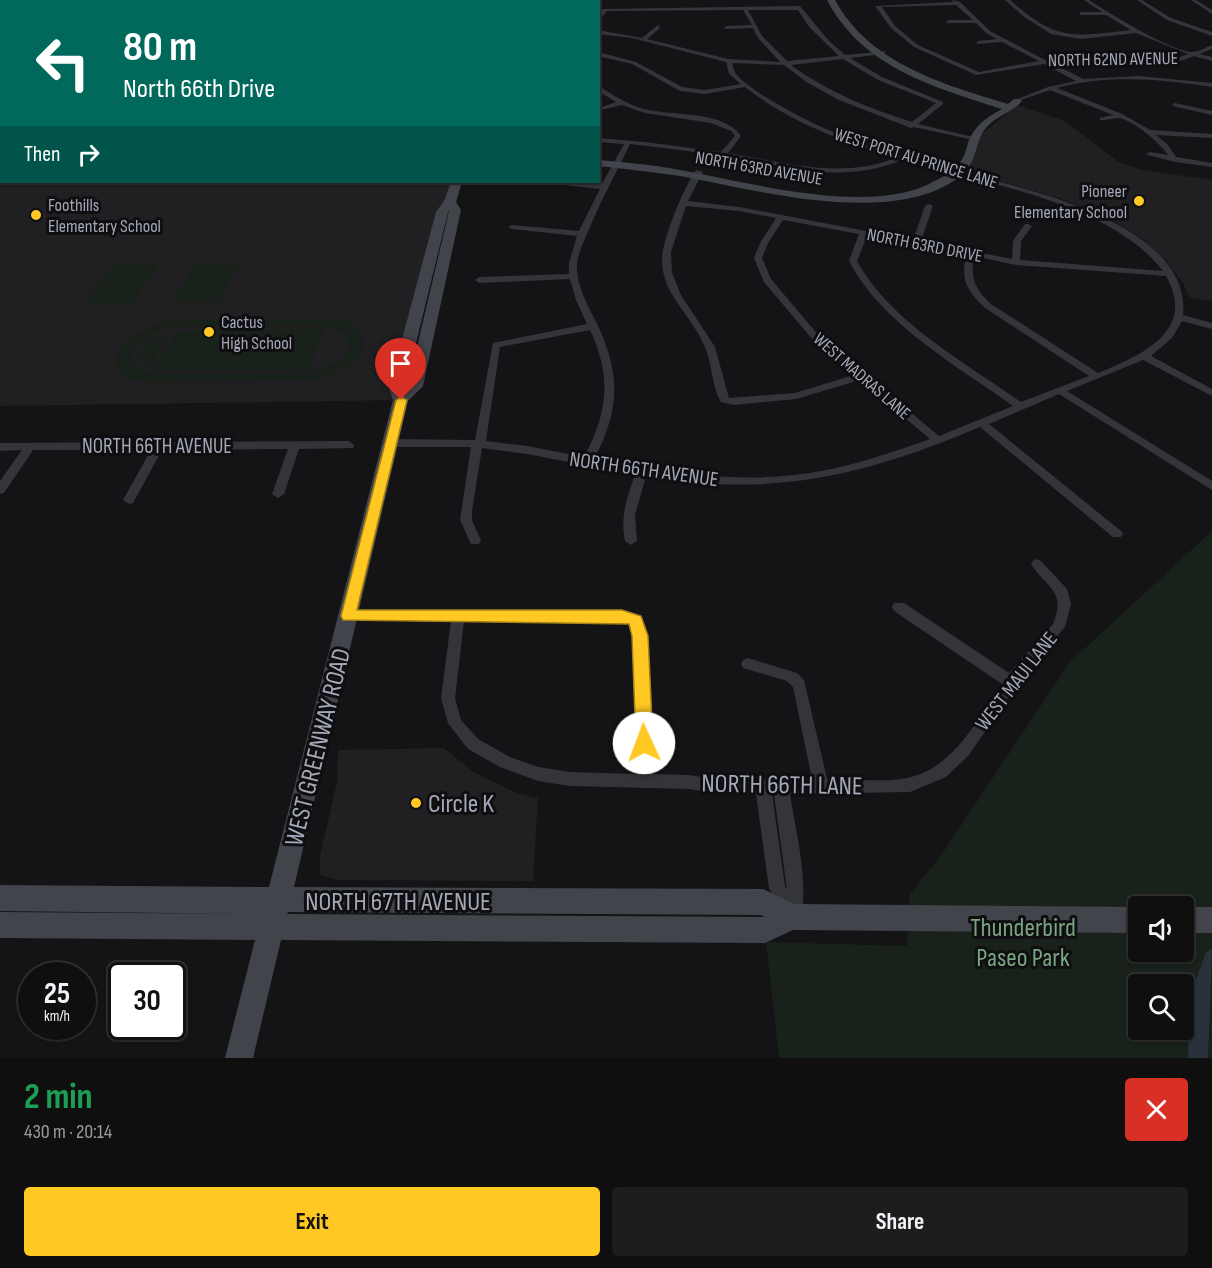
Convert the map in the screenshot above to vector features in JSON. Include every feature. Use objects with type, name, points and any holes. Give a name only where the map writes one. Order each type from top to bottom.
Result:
[{"type":"main road","points":[[831,0],[847,27],[881,52],[939,80],[1010,104]]},
{"type":"main road","points":[[837,0],[854,27],[881,52]]},
{"type":"main road","name":"NORTH 63RD AVENUE","points":[[600,161],[698,174],[797,191],[850,194],[907,188],[953,171],[963,158],[969,137],[1010,104]]},
{"type":"main road","name":"WEST GREENWAY ROAD","points":[[239,1058],[401,400],[415,386],[430,290],[455,210],[450,202],[456,183]]},
{"type":"main road","name":"NORTH 67TH AVENUE","points":[[0,898],[763,902],[792,917]]},
{"type":"main road","name":"NORTH 67TH AVENUE","points":[[0,925],[765,930],[792,917],[1128,920]]},
{"type":"main road","points":[[1194,920],[1212,920]]},
{"type":"street","points":[[1006,0],[1035,25],[1060,37],[1137,31]]},
{"type":"street","points":[[1086,0],[1137,31],[1195,55],[1212,59]]},
{"type":"street","points":[[1139,0],[1169,19],[1212,34]]},
{"type":"street","points":[[1193,0],[1210,10]]},
{"type":"street","points":[[956,2],[975,22],[1003,40],[1081,81]]},
{"type":"street","name":"NORTH 62ND AVENUE","points":[[956,2],[878,4],[893,27],[908,40],[940,59],[978,74],[1041,60],[1104,57],[1181,59],[1212,47]]},
{"type":"street","points":[[745,8],[752,27],[764,44],[785,63],[848,101],[911,126],[969,137]]},
{"type":"street","points":[[600,18],[605,9],[800,8],[814,33],[842,57],[890,82],[941,104],[911,126]]},
{"type":"street","points":[[1081,14],[1106,14]]},
{"type":"street","points":[[948,22],[975,22]]},
{"type":"street","points":[[644,39],[658,27]]},
{"type":"street","points":[[726,28],[752,27]]},
{"type":"street","points":[[600,32],[644,39],[729,61],[785,63],[881,52]]},
{"type":"street","points":[[978,43],[1003,40]]},
{"type":"street","points":[[688,52],[704,47]]},
{"type":"street","points":[[600,54],[634,63],[680,89],[705,92],[746,85]]},
{"type":"street","name":"WEST PORT AU PRINCE LANE","points":[[729,61],[728,67],[732,74],[746,85],[784,109],[856,143],[1057,201],[1097,217],[1143,245],[1170,274],[1179,295],[1179,317]]},
{"type":"street","name":"NORTH 63RD AVENUE","points":[[1010,104],[1050,88],[1081,81],[1138,79],[1212,86]]},
{"type":"street","points":[[1050,88],[1120,116],[1148,132],[1166,147],[1176,160]]},
{"type":"street","points":[[600,89],[621,103],[646,112],[720,123],[732,127],[738,136],[723,154]]},
{"type":"street","points":[[602,109],[621,103]]},
{"type":"street","points":[[1176,105],[1212,113]]},
{"type":"street","points":[[1102,119],[1120,116]]},
{"type":"street","points":[[815,136],[829,131]]},
{"type":"street","points":[[1148,132],[1212,137]]},
{"type":"street","points":[[600,140],[723,154],[798,169],[831,172],[867,170],[905,156]]},
{"type":"street","points":[[587,463],[608,417],[612,384],[606,352],[578,294],[574,276],[574,255],[628,142]]},
{"type":"street","points":[[1150,154],[1212,165]]},
{"type":"street","points":[[698,174],[683,203],[667,250],[667,271],[673,286],[710,346],[725,400],[734,402],[796,396],[859,377]]},
{"type":"street","points":[[564,183],[605,187]]},
{"type":"street","name":"NORTH 63RD DRIVE","points":[[683,203],[781,217],[1059,270],[1170,274]]},
{"type":"street","points":[[916,243],[929,206]]},
{"type":"street","name":"WEST MADRAS LANE","points":[[781,217],[760,251],[758,258],[762,273],[816,338],[859,377],[938,440]]},
{"type":"street","points":[[512,226],[583,234]]},
{"type":"street","points":[[1017,262],[1017,241],[1028,226]]},
{"type":"street","points":[[864,233],[853,261],[866,284],[919,334],[1020,406]]},
{"type":"street","points":[[970,254],[966,277],[976,295],[988,306],[1096,376],[1142,355],[1167,338],[1179,317],[1212,326]]},
{"type":"street","points":[[479,280],[574,276]]},
{"type":"street","points":[[475,541],[466,520],[466,511],[496,345],[594,326]]},
{"type":"street","points":[[1142,355],[1212,393]]},
{"type":"street","name":"NORTH 66TH AVENUE","points":[[391,443],[478,444],[528,450],[587,463],[679,478],[733,481],[818,476],[883,459],[938,440],[1096,376]]},
{"type":"street","points":[[1059,390],[1212,486]]},
{"type":"street","points":[[980,422],[1117,534]]},
{"type":"street","points":[[278,494],[295,445]]},
{"type":"street","name":"NORTH 66TH AVENUE","points":[[0,447],[349,445]]},
{"type":"street","points":[[129,500],[159,446]]},
{"type":"street","points":[[0,490],[30,447]]},
{"type":"street","points":[[631,541],[627,516],[641,473]]},
{"type":"street","name":"WEST MAUI LANE","points":[[972,737],[1011,682],[1058,627],[1063,615],[1065,604],[1061,589],[1037,564]]},
{"type":"street","points":[[899,607],[1011,682]]},
{"type":"street","points":[[348,616],[622,616],[636,620],[640,636],[646,782]]},
{"type":"street","name":"NORTH 66TH LANE","points":[[458,616],[448,698],[455,723],[473,744],[505,762],[538,774],[570,779],[781,787],[892,786],[925,780],[941,772],[972,737]]},
{"type":"street","points":[[748,664],[792,678],[799,684],[821,786]]},
{"type":"street","points":[[763,786],[777,888],[792,917]]},
{"type":"street","points":[[781,787],[796,887],[792,917]]},
{"type":"shaded area","name":"Pioneer Elementary School","points":[[1017,105],[1065,121],[1119,162],[1142,170],[1212,180],[1212,301],[1189,297],[1184,285],[1167,261],[1142,239],[1112,220],[1059,198],[966,171],[980,136]]},
{"type":"shaded area","name":"Cactus High School","points":[[0,183],[456,183],[401,400],[0,406]]},
{"type":"shaded area","points":[[444,748],[475,773],[519,794],[538,798],[533,881],[339,880],[320,875],[320,856],[337,782],[338,750]]},
{"type":"green space","points":[[196,263],[240,263],[218,302],[171,302]]},
{"type":"green space","points":[[115,264],[159,264],[132,303],[85,303]]},
{"type":"green space","points":[[351,319],[349,325],[361,335],[364,345],[360,354],[339,370],[303,381],[149,382],[130,379],[117,369],[117,354],[131,338],[159,324],[180,320]],"holes":[[[187,326],[326,326],[344,333],[350,345],[346,354],[336,363],[307,373],[156,374],[140,371],[131,364],[131,352],[142,340],[172,328]]]},
{"type":"green space","points":[[324,329],[309,370],[153,371],[177,331]]},
{"type":"green space","points":[[168,335],[148,371],[151,361],[134,361],[149,338],[166,338]]},
{"type":"green space","name":"Thunderbird Paseo Park","points":[[1212,531],[1212,1058],[779,1058],[766,942],[907,946],[910,894],[942,854],[1070,662]]},
{"type":"waterway","points":[[1198,1058],[1200,994],[1212,958]]},
{"type":"place","name":"Pioneer Elementary School","points":[[1139,201]]},
{"type":"place","name":"Foothills Elementary School","points":[[36,215]]},
{"type":"place","name":"Cactus High School","points":[[209,332]]},
{"type":"place","name":"Circle K","points":[[416,803]]},
{"type":"route","points":[[401,400],[348,616],[622,616],[636,620],[640,636],[644,743]]}]
